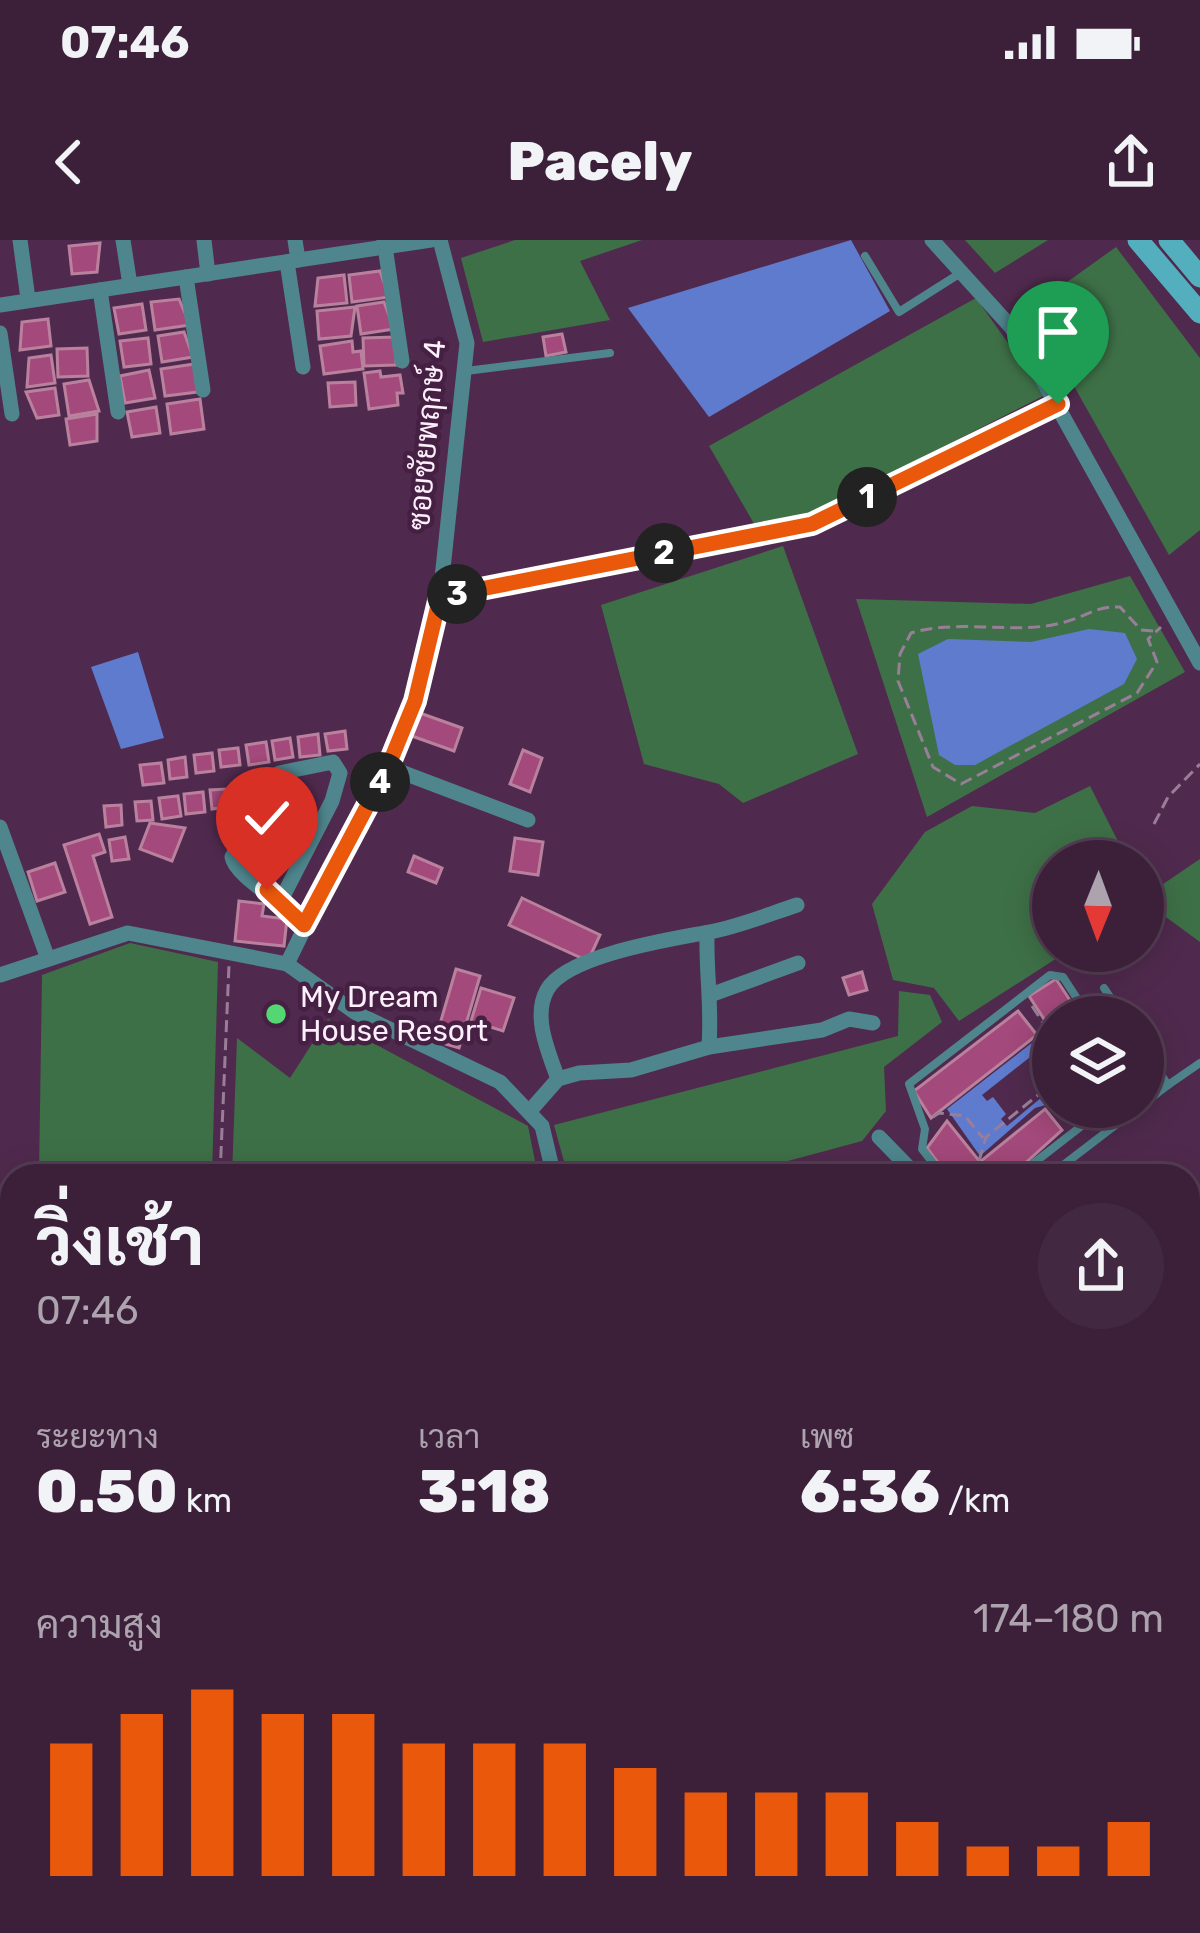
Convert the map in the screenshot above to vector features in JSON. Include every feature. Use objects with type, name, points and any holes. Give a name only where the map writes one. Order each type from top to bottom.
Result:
[{"type":"main road","points":[[1138,240],[1200,314]]},
{"type":"main road","points":[[1169,240],[1200,277]]},
{"type":"street","points":[[20,240],[28,299]]},
{"type":"street","points":[[123,240],[130,286]]},
{"type":"street","points":[[204,240],[208,274]]},
{"type":"street","points":[[295,240],[292,261],[303,367]]},
{"type":"street","points":[[0,305],[384,243],[430,240]]},
{"type":"street","name":"ซอยชัยพฤกษ์ 4","points":[[287,964],[388,767],[415,701],[440,597],[467,343],[440,240]]},
{"type":"street","points":[[932,240],[1011,327],[1200,663]]},
{"type":"street","points":[[384,243],[403,361]]},
{"type":"street","points":[[186,277],[203,390]]},
{"type":"street","points":[[100,290],[118,412]]},
{"type":"street","points":[[0,333],[12,414]]},
{"type":"street","points":[[281,900],[332,801],[340,773],[333,762],[279,773],[232,857],[238,873],[281,900],[304,925]]},
{"type":"street","points":[[388,767],[529,820]]},
{"type":"street","points":[[0,827],[5,858],[48,959]]},
{"type":"street","points":[[557,1079],[542,1031],[549,986],[579,967],[686,932],[707,933],[797,905]]},
{"type":"street","points":[[0,975],[128,933],[287,964],[356,1013],[500,1082],[542,1126],[551,1164]]},
{"type":"street","points":[[707,933],[706,983],[713,994],[709,1046]]},
{"type":"street","points":[[713,994],[798,962]]},
{"type":"street","points":[[529,1112],[557,1079],[631,1070],[709,1046],[822,1030],[849,1019],[873,1023]]},
{"type":"street","points":[[879,1137],[905,1164]]},
{"type":"lane","points":[[865,256],[899,312],[963,272]]},
{"type":"lane","points":[[466,371],[610,353]]},
{"type":"lane","points":[[934,1164],[922,1149],[925,1129],[909,1084],[1025,994],[1059,974],[1074,996]]},
{"type":"lane","points":[[1104,988],[1109,996]]},
{"type":"lane","points":[[1164,1088],[1200,1063]]},
{"type":"lane","points":[[1164,1079],[1168,1085]]},
{"type":"lane","points":[[1032,1164],[1079,1128]]},
{"type":"lane","points":[[1065,1164],[1112,1128]]},
{"type":"path","points":[[440,597],[812,524],[1058,404]]},
{"type":"path","points":[[1153,631],[1141,629],[1120,607],[1097,606],[1066,622],[934,626],[910,634],[900,654],[898,681],[933,767],[961,784],[1137,693],[1157,662],[1148,639],[1177,618]]},
{"type":"path","points":[[1154,824],[1168,797],[1200,764]]},
{"type":"path","points":[[221,1164],[230,952]]},
{"type":"path","points":[[1025,994],[1032,1005]]},
{"type":"path","points":[[980,1160],[986,1138],[1032,1100]]},
{"type":"path","points":[[945,1113],[965,1116],[986,1138]]},
{"type":"green space","points":[[515,240],[642,240],[580,261],[610,320],[483,342],[461,258]]},
{"type":"green space","points":[[965,240],[1048,240],[995,273]]},
{"type":"green space","points":[[1116,247],[1200,358],[1200,530],[1169,555],[1061,363],[1101,333],[1063,285]]},
{"type":"green space","points":[[976,298],[1045,395],[810,515],[756,527],[709,446]]},
{"type":"green space","points":[[783,546],[858,754],[743,803],[719,784],[644,764],[601,605]]},
{"type":"green space","points":[[1130,576],[1185,672],[927,817],[856,599],[1031,604]]},
{"type":"green space","points":[[1090,786],[1117,840],[1032,840],[1035,972],[959,1021],[934,988],[893,980],[872,904],[925,832],[972,806],[1035,813]]},
{"type":"green space","points":[[1200,859],[1200,942],[1164,916],[1164,883]]},
{"type":"green space","points":[[130,943],[218,962],[212,1164],[39,1164],[42,975]]},
{"type":"green space","points":[[899,991],[930,995],[942,1022],[884,1067],[886,1111],[862,1141],[777,1164],[565,1164],[554,1125],[898,1036]]},
{"type":"green space","points":[[328,1019],[528,1126],[536,1164],[232,1164],[237,1038],[290,1078]]},
{"type":"water","points":[[851,240],[890,311],[709,417],[628,308]]},
{"type":"water","points":[[1089,629],[1125,633],[1137,659],[1124,684],[975,765],[955,765],[939,755],[918,654],[948,639],[1031,642]]},
{"type":"water","points":[[138,652],[164,738],[121,749],[91,667]]},
{"type":"water","points":[[1032,1043],[1032,1056],[982,1095],[987,1101],[993,1097],[1006,1114],[1001,1119],[1007,1126],[1032,1105],[1032,1111],[980,1156],[947,1109]]},
{"type":"building","points":[[100,243],[97,272],[72,274],[69,246]]},
{"type":"building","points":[[380,271],[389,297],[352,302],[349,275]]},
{"type":"building","points":[[344,275],[347,303],[315,306],[318,278]]},
{"type":"building","points":[[179,299],[190,325],[155,330],[151,302]]},
{"type":"building","points":[[384,302],[394,329],[361,334],[357,306]]},
{"type":"building","points":[[142,304],[146,330],[119,334],[114,308]]},
{"type":"building","points":[[355,307],[351,336],[319,339],[317,311]]},
{"type":"building","points":[[48,319],[51,346],[20,350],[22,322]]},
{"type":"building","points":[[184,332],[193,357],[162,362],[158,336]]},
{"type":"building","points":[[562,334],[566,352],[546,356],[543,337]]},
{"type":"building","points":[[395,337],[396,365],[364,366],[363,338]]},
{"type":"building","points":[[148,338],[151,364],[124,367],[120,341]]},
{"type":"building","points":[[352,341],[353,352],[361,351],[363,369],[324,374],[320,346]]},
{"type":"building","points":[[87,348],[88,376],[58,377],[57,349]]},
{"type":"building","points":[[51,355],[55,383],[27,387],[29,358]]},
{"type":"building","points":[[194,364],[198,392],[165,396],[161,369]]},
{"type":"building","points":[[149,370],[155,398],[125,403],[120,376]]},
{"type":"building","points":[[380,371],[381,377],[400,375],[403,393],[397,393],[398,405],[369,409],[364,373]]},
{"type":"building","points":[[89,380],[99,411],[69,416],[64,384]]},
{"type":"building","points":[[355,382],[356,405],[330,407],[328,383]]},
{"type":"building","points":[[55,388],[59,415],[37,418],[26,392]]},
{"type":"building","points":[[200,399],[204,429],[171,434],[167,404]]},
{"type":"building","points":[[156,407],[160,433],[132,437],[127,412]]},
{"type":"building","points":[[97,414],[97,441],[70,445],[66,419]]},
{"type":"building","points":[[417,712],[462,728],[454,751],[409,735]]},
{"type":"building","points":[[345,731],[347,749],[328,751],[325,734]]},
{"type":"building","points":[[318,734],[320,755],[300,757],[298,737]]},
{"type":"building","points":[[290,738],[293,757],[275,760],[272,741]]},
{"type":"building","points":[[266,742],[269,762],[249,765],[246,745]]},
{"type":"building","points":[[238,748],[240,765],[221,767],[219,750]]},
{"type":"building","points":[[523,750],[542,758],[530,792],[510,784]]},
{"type":"building","points":[[212,753],[214,771],[196,773],[194,755]]},
{"type":"building","points":[[185,757],[187,777],[170,779],[168,760]]},
{"type":"building","points":[[161,763],[164,783],[143,785],[140,765]]},
{"type":"building","points":[[227,789],[229,807],[212,809],[210,790]]},
{"type":"building","points":[[203,792],[205,812],[186,814],[184,794]]},
{"type":"building","points":[[178,796],[181,816],[162,819],[159,798]]},
{"type":"building","points":[[151,801],[153,820],[137,821],[135,802]]},
{"type":"building","points":[[121,805],[122,825],[106,827],[104,806]]},
{"type":"building","points":[[150,823],[185,828],[172,861],[140,849]]},
{"type":"building","points":[[99,834],[105,852],[93,856],[112,917],[90,924],[64,845]]},
{"type":"building","points":[[125,837],[129,859],[112,861],[109,840]]},
{"type":"building","points":[[515,838],[543,842],[538,875],[510,871]]},
{"type":"building","points":[[414,856],[442,868],[436,883],[408,872]]},
{"type":"building","points":[[55,863],[65,892],[37,901],[28,872]]},
{"type":"building","points":[[522,898],[600,935],[588,961],[509,925]]},
{"type":"building","points":[[239,901],[264,904],[262,916],[287,919],[284,946],[235,941]]},
{"type":"building","points":[[456,969],[480,976],[459,1048],[435,1041]]},
{"type":"building","points":[[862,972],[867,990],[849,995],[843,978]]},
{"type":"building","points":[[1056,979],[1067,996],[1032,996],[1032,1001],[1029,996]]},
{"type":"building","points":[[481,988],[514,998],[503,1031],[471,1021]]},
{"type":"building","points":[[1018,1011],[1032,1029],[1032,1039],[931,1118],[914,1091]]},
{"type":"building","points":[[1032,1120],[1032,1128],[1062,1130],[1024,1164],[939,1164],[927,1148],[947,1121],[980,1162]]},
{"type":"place","name":"My Dream House Resort","points":[[276,1014]]},
{"type":"route","points":[[267,890],[304,925],[388,767],[415,701],[440,597],[812,524],[1058,404]]}]
